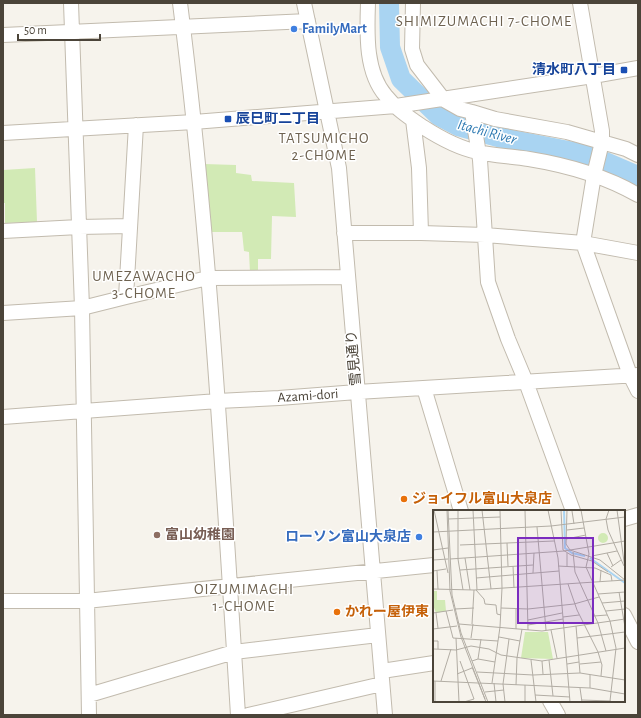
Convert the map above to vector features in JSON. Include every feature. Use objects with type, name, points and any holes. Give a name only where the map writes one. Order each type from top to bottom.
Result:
[{"type":"street","points":[[72,3],[82,308],[89,715]]},
{"type":"street","points":[[180,3],[194,122],[208,278],[218,401],[238,715]]},
{"type":"street","name":"雪見通り","points":[[304,3],[326,113],[339,168],[385,715]]},
{"type":"street","points":[[368,3],[369,51],[375,77],[385,96],[413,120],[436,136],[453,145],[478,152],[551,163],[594,175],[638,195]]},
{"type":"street","points":[[580,3],[602,131],[602,145],[594,175],[583,243],[634,375],[638,391]]},
{"type":"street","points":[[416,4],[412,49],[417,65],[444,100],[472,114],[567,132],[602,145],[634,151]]},
{"type":"street","points":[[3,35],[308,21]]},
{"type":"street","points":[[3,133],[326,113],[396,106],[444,100],[638,68]]},
{"type":"street","points":[[472,114],[480,160],[488,282],[573,510]]},
{"type":"street","points":[[413,120],[419,168],[421,233]]},
{"type":"street","points":[[126,297],[136,125]]},
{"type":"street","points":[[3,231],[130,226]]},
{"type":"street","points":[[344,233],[485,235],[583,243],[638,253]]},
{"type":"street","points":[[3,313],[82,308],[208,278],[347,277]]},
{"type":"street","name":"Azami-dori","points":[[3,416],[84,412],[218,401],[634,375]]},
{"type":"street","points":[[424,388],[461,510]]},
{"type":"street","points":[[625,519],[638,515]]},
{"type":"street","points":[[3,601],[86,601],[433,565]]},
{"type":"street","points":[[625,617],[638,642]]},
{"type":"street","points":[[89,695],[234,652],[378,635]]},
{"type":"street","points":[[248,715],[433,663]]},
{"type":"street","points":[[551,702],[558,715]]},
{"type":"green space","points":[[204,164],[236,165],[236,173],[251,175],[252,181],[294,183],[296,217],[272,216],[271,259],[258,259],[258,273],[250,273],[249,252],[244,251],[242,232],[210,232]]},
{"type":"green space","points":[[35,168],[37,222],[5,223],[5,203],[3,203],[3,170]]},
{"type":"waterway","name":"Itachi River","points":[[389,3],[390,47],[401,79],[439,116],[458,126],[502,138],[589,155],[638,176]]},
{"type":"place","name":"FamilyMart","points":[[294,29]]},
{"type":"place","name":"清水町八丁目","points":[[624,70]]},
{"type":"place","name":"辰巳町二丁目","points":[[228,119]]},
{"type":"place","name":"ジョイフル富山大泉店","points":[[404,499]]},
{"type":"place","name":"富山幼稚園","points":[[157,535]]},
{"type":"place","name":"ローソン富山大泉店","points":[[419,537]]},
{"type":"place","name":"かれー屋伊東","points":[[337,612]]},
{"type":"district","name":"SHIMIZUMACHI 7-CHOME","points":[[484,21]]},
{"type":"district","name":"TATSUMICHO 2-CHOME","points":[[324,146]]},
{"type":"district","name":"UMEZAWACHO 3-CHOME","points":[[144,284]]},
{"type":"district","name":"OIZUMIMACHI 1-CHOME","points":[[244,598]]}]
